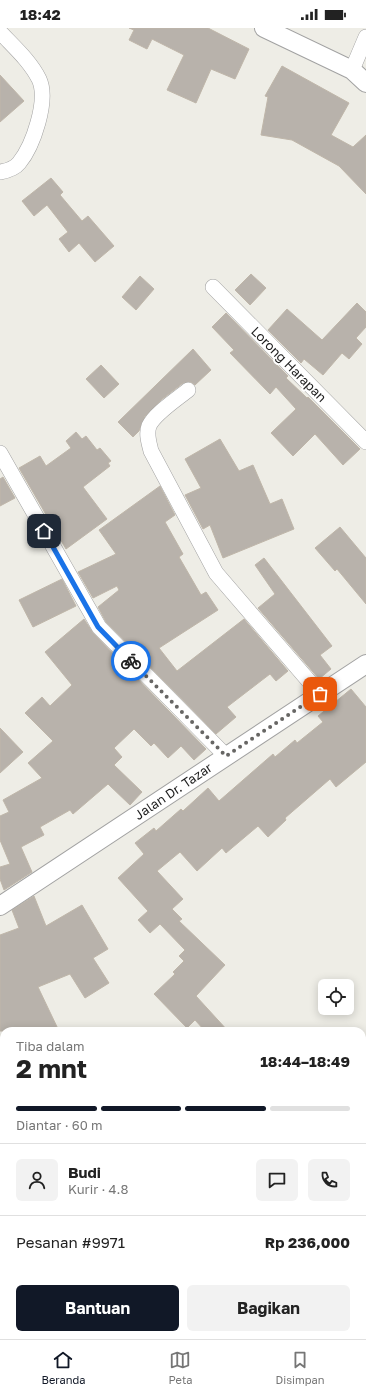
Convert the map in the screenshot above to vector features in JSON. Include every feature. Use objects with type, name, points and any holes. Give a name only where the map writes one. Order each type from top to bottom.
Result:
[{"type":"street","points":[[264,28],[352,70],[366,83]]},
{"type":"street","points":[[0,32],[26,60],[39,80],[42,90],[43,106],[30,143],[19,164],[8,170],[0,172]]},
{"type":"street","points":[[352,70],[366,37]]},
{"type":"street","name":"Lorong Harapan","points":[[212,287],[366,442]]},
{"type":"street","points":[[188,390],[153,420],[149,428],[148,438],[151,451],[216,573],[320,694]]},
{"type":"street","points":[[0,453],[98,627],[226,756]]},
{"type":"street","name":"Jalan Dr. Tazar","points":[[0,906],[366,664]]},
{"type":"building","points":[[129,28],[208,28],[249,49],[235,79],[211,69],[196,103],[167,90],[184,55],[152,39],[147,49],[129,40],[134,30]]},
{"type":"building","points":[[282,66],[349,103],[331,135],[353,147],[366,135],[366,194],[339,166],[292,140],[261,135],[268,97],[265,96]]},
{"type":"building","points":[[0,75],[24,101],[0,122]]},
{"type":"building","points":[[51,178],[63,192],[60,195],[82,221],[88,216],[114,246],[95,262],[79,243],[69,252],[59,239],[68,232],[47,205],[34,216],[22,201]]},
{"type":"building","points":[[251,274],[266,288],[250,305],[235,290]]},
{"type":"building","points":[[140,276],[154,289],[136,310],[122,297]]},
{"type":"building","points":[[357,303],[366,312],[366,327],[356,338],[362,344],[349,359],[342,353],[323,375],[304,359],[301,363],[268,330],[287,309],[322,340]]},
{"type":"building","points":[[226,313],[288,376],[286,378],[307,398],[308,397],[360,449],[343,465],[315,434],[293,456],[271,433],[296,409],[276,387],[270,394],[230,353],[234,350],[212,327]]},
{"type":"building","points":[[193,349],[211,370],[195,385],[191,382],[183,383],[161,400],[145,416],[139,431],[133,437],[118,422]]},
{"type":"building","points":[[101,365],[119,384],[104,398],[86,379]]},
{"type":"building","points":[[76,432],[82,439],[86,436],[97,450],[100,448],[111,461],[108,463],[110,466],[83,487],[107,519],[66,549],[19,468],[40,456],[46,466],[71,448],[66,441]]},
{"type":"building","points":[[220,439],[239,471],[253,465],[270,504],[282,499],[294,529],[223,558],[210,525],[203,529],[185,495],[201,488],[185,459]]},
{"type":"building","points":[[3,477],[15,498],[0,506],[0,479]]},
{"type":"building","points":[[160,486],[175,515],[165,522],[183,554],[179,557],[201,595],[206,592],[218,610],[159,648],[177,671],[244,619],[288,671],[276,681],[270,674],[227,707],[236,717],[216,734],[106,622],[98,607],[119,590],[117,586],[93,598],[78,572],[116,554],[99,530]]},
{"type":"building","points":[[340,527],[366,558],[366,604],[337,569],[335,571],[315,548]]},
{"type":"building","points":[[264,558],[332,646],[320,655],[331,669],[319,679],[258,608],[275,594],[255,565]]},
{"type":"building","points":[[62,579],[76,606],[33,627],[19,600]]},
{"type":"building","points":[[84,619],[93,633],[206,749],[194,760],[181,746],[168,758],[154,743],[151,746],[134,729],[114,748],[122,757],[114,765],[142,792],[130,805],[108,784],[73,814],[70,810],[40,827],[44,835],[21,847],[32,872],[4,890],[0,879],[0,867],[10,864],[0,840],[0,816],[9,812],[3,800],[42,778],[28,763],[53,741],[25,713],[42,697],[50,706],[72,685],[45,652]]},
{"type":"building","points":[[351,689],[366,707],[366,762],[336,787],[330,779],[285,818],[286,820],[268,837],[258,826],[226,853],[222,848],[197,871],[180,852],[157,871],[183,899],[172,909],[182,919],[179,921],[225,965],[196,996],[224,1027],[201,1027],[195,1020],[188,1027],[186,1027],[154,994],[175,974],[173,972],[184,961],[179,956],[185,950],[160,924],[150,933],[138,920],[148,911],[118,878],[144,854],[135,843],[154,828],[156,831],[181,809],[183,811],[208,788],[219,801],[273,754],[275,757],[295,740],[297,743],[323,722],[318,716]]},
{"type":"building","points":[[0,728],[23,752],[0,773]]},
{"type":"building","points":[[34,896],[46,926],[82,905],[108,949],[93,958],[109,983],[85,998],[70,974],[38,987],[57,1027],[0,1027],[0,935],[19,928],[12,910]]},
{"type":"way so far","points":[[131,661],[226,756],[320,694]]},
{"type":"route","points":[[44,531],[98,627],[131,661]]}]
